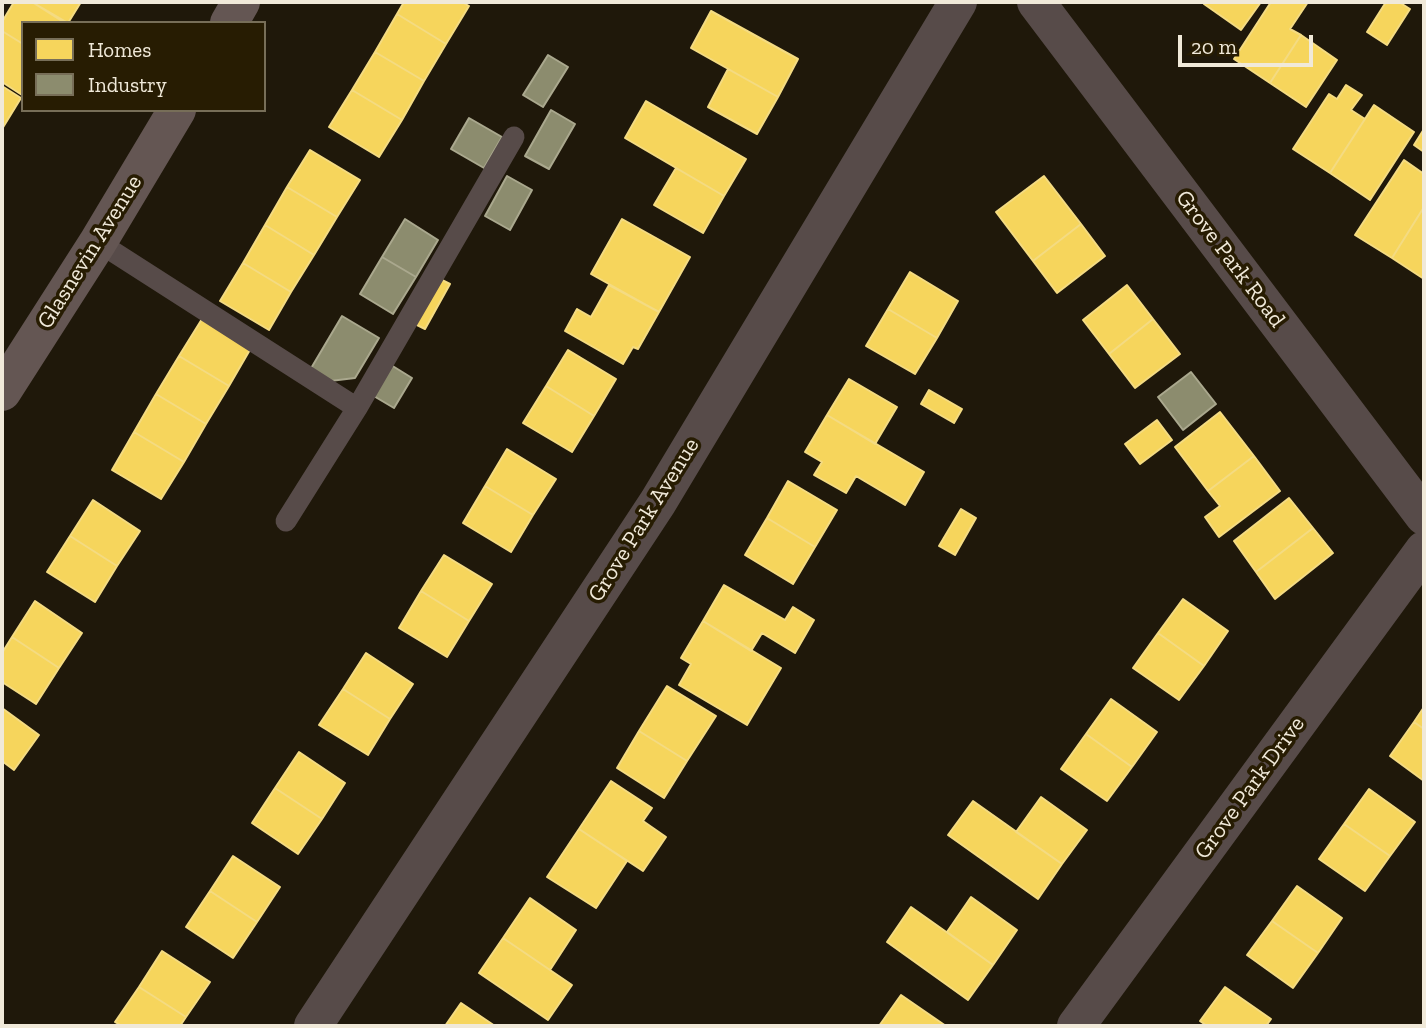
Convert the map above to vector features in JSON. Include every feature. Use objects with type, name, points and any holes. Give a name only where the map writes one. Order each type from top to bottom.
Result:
[{"type":"main road","points":[[230,21],[241,2]]},
{"type":"main road","name":"Glasnevin Avenue","points":[[7,372],[98,242],[176,112]]},
{"type":"street","name":"Grove Park Avenue","points":[[313,1026],[658,502],[958,2]]},
{"type":"street","name":"Grove Park Road","points":[[1036,2],[1424,516]]},
{"type":"street","name":"Grove Park Drive","points":[[1076,1026],[1424,550]]},
{"type":"lane","points":[[286,521],[357,408],[514,137]]},
{"type":"lane","points":[[98,242],[357,408]]},
{"type":"building: Homes","points":[[14,2],[32,2],[62,21],[21,21],[21,43],[2,31],[2,22]]},
{"type":"building: Homes","points":[[32,2],[81,2],[69,21],[65,21]]},
{"type":"building: Homes","points":[[404,2],[462,2],[469,6],[446,44],[397,14]]},
{"type":"building: Homes","points":[[1261,2],[1241,30],[1204,4]]},
{"type":"building: Homes","points":[[1271,2],[1308,2],[1290,29],[1301,35],[1270,83],[1234,59]]},
{"type":"building: Homes","points":[[1386,2],[1399,2],[1410,9],[1387,45],[1367,32]]},
{"type":"building: Homes","points":[[711,11],[798,59],[778,97],[691,48]]},
{"type":"building: Homes","points":[[397,14],[446,44],[424,81],[375,52]]},
{"type":"building: Homes","points":[[2,31],[21,43],[21,94],[2,82]]},
{"type":"building: Homes","points":[[1301,35],[1337,60],[1306,107],[1270,83]]},
{"type":"building: Homes","points":[[375,52],[424,81],[402,120],[352,90]]},
{"type":"building: Homes","points":[[728,69],[778,97],[757,134],[708,107]]},
{"type":"building: Homes","points":[[1346,85],[1362,95],[1351,110],[1365,119],[1330,173],[1293,149],[1329,94],[1337,99]]},
{"type":"building: Homes","points":[[2,86],[21,98],[2,129]]},
{"type":"building: Homes","points":[[352,90],[402,120],[379,157],[329,127]]},
{"type":"building: Homes","points":[[646,101],[746,159],[724,196],[625,138]]},
{"type":"building: Homes","points":[[1374,105],[1414,132],[1370,200],[1330,173]]},
{"type":"building: Homes","points":[[1424,129],[1424,152],[1414,145]]},
{"type":"building: Homes","points":[[310,150],[360,180],[337,217],[287,187]]},
{"type":"building: Homes","points":[[1404,160],[1424,174],[1424,207],[1392,258],[1355,235]]},
{"type":"building: Homes","points":[[676,168],[724,196],[703,233],[654,205]]},
{"type":"building: Homes","points":[[1044,176],[1081,224],[1033,261],[996,212]]},
{"type":"building: Homes","points":[[287,187],[337,217],[314,255],[265,225]]},
{"type":"building: Homes","points":[[1424,207],[1424,279],[1392,258]]},
{"type":"building: Homes","points":[[622,219],[690,257],[659,312],[591,274]]},
{"type":"building: Homes","points":[[1081,224],[1105,256],[1057,293],[1033,261]]},
{"type":"building: Homes","points":[[265,225],[314,255],[291,292],[243,263]]},
{"type":"building: Homes","points":[[243,263],[291,292],[269,330],[220,301]]},
{"type":"building: Homes","points":[[910,272],[958,301],[937,338],[888,309]]},
{"type":"building: Homes","points":[[438,278],[450,284],[425,329],[413,323]]},
{"type":"building: Homes","points":[[609,285],[659,312],[638,349],[633,347],[623,364],[565,331],[577,309],[591,317]]},
{"type":"building: Homes","points":[[1127,285],[1153,319],[1109,354],[1083,320]]},
{"type":"building: Homes","points":[[888,309],[937,338],[915,374],[866,346]]},
{"type":"building: Homes","points":[[202,319],[251,348],[229,386],[179,356]]},
{"type":"building: Homes","points":[[1153,319],[1180,354],[1135,388],[1109,354]]},
{"type":"building: Homes","points":[[568,350],[616,379],[594,416],[546,386]]},
{"type":"building: Homes","points":[[179,356],[229,386],[206,424],[156,394]]},
{"type":"building: Homes","points":[[849,379],[897,407],[875,444],[827,415]]},
{"type":"building: Homes","points":[[546,386],[594,416],[572,452],[523,423]]},
{"type":"building: Homes","points":[[929,390],[962,409],[954,423],[921,404]]},
{"type":"building: Homes","points":[[156,394],[206,424],[184,462],[134,432]]},
{"type":"building: Homes","points":[[1220,412],[1254,456],[1208,491],[1175,447]]},
{"type":"building: Homes","points":[[827,415],[924,472],[905,505],[856,476],[846,493],[814,475],[822,462],[805,452]]},
{"type":"building: Homes","points":[[1157,420],[1172,440],[1140,464],[1125,444]]},
{"type":"building: Homes","points":[[134,432],[184,462],[161,499],[112,470]]},
{"type":"building: Homes","points":[[507,449],[556,479],[533,515],[485,486]]},
{"type":"building: Homes","points":[[1254,456],[1280,491],[1219,537],[1205,517],[1220,506],[1208,491]]},
{"type":"building: Homes","points":[[788,481],[837,510],[815,547],[767,518]]},
{"type":"building: Homes","points":[[485,486],[533,515],[511,552],[463,523]]},
{"type":"building: Homes","points":[[1289,498],[1313,528],[1256,572],[1234,541]]},
{"type":"building: Homes","points":[[93,500],[140,531],[117,566],[70,536]]},
{"type":"building: Homes","points":[[961,509],[976,518],[955,555],[939,546]]},
{"type":"building: Homes","points":[[767,518],[815,547],[793,584],[745,555]]},
{"type":"building: Homes","points":[[1313,528],[1333,553],[1275,599],[1256,572]]},
{"type":"building: Homes","points":[[70,536],[117,566],[95,602],[47,572]]},
{"type":"building: Homes","points":[[444,555],[492,584],[469,621],[421,591]]},
{"type":"building: Homes","points":[[724,585],[785,620],[793,607],[814,620],[795,653],[762,633],[751,651],[703,621]]},
{"type":"building: Homes","points":[[421,591],[469,621],[447,657],[399,628]]},
{"type":"building: Homes","points":[[1183,599],[1228,631],[1204,666],[1158,633]]},
{"type":"building: Homes","points":[[35,601],[82,633],[59,668],[12,637]]},
{"type":"building: Homes","points":[[703,621],[781,668],[747,725],[679,685],[691,664],[681,658]]},
{"type":"building: Homes","points":[[1158,633],[1204,666],[1179,700],[1133,668]]},
{"type":"building: Homes","points":[[12,637],[59,668],[36,704],[2,682],[2,653]]},
{"type":"building: Homes","points":[[366,653],[413,684],[390,719],[343,689]]},
{"type":"building: Homes","points":[[667,686],[716,716],[687,761],[639,731]]},
{"type":"building: Homes","points":[[343,689],[390,719],[368,755],[319,725]]},
{"type":"building: Homes","points":[[1111,699],[1157,732],[1132,767],[1086,734]]},
{"type":"building: Homes","points":[[1424,707],[1424,729],[1414,722]]},
{"type":"building: Homes","points":[[2,708],[39,735],[14,770],[2,761]]},
{"type":"building: Homes","points":[[1414,722],[1424,729],[1424,781],[1390,756]]},
{"type":"building: Homes","points":[[639,731],[687,761],[664,798],[617,768]]},
{"type":"building: Homes","points":[[1086,734],[1132,767],[1107,801],[1061,769]]},
{"type":"building: Homes","points":[[299,752],[345,783],[322,819],[275,788]]},
{"type":"building: Homes","points":[[611,781],[652,808],[643,821],[666,837],[643,871],[579,829]]},
{"type":"building: Homes","points":[[275,788],[322,819],[298,854],[252,823]]},
{"type":"building: Homes","points":[[1369,789],[1415,822],[1390,856],[1344,824]]},
{"type":"building: Homes","points":[[1041,797],[1087,830],[1062,864],[1016,832]]},
{"type":"building: Homes","points":[[973,801],[1062,864],[1038,899],[948,835]]},
{"type":"building: Homes","points":[[1344,824],[1390,856],[1365,891],[1319,859]]},
{"type":"building: Homes","points":[[579,829],[627,861],[596,908],[547,877]]},
{"type":"building: Homes","points":[[233,856],[280,887],[257,922],[210,891]]},
{"type":"building: Homes","points":[[1297,886],[1342,918],[1318,953],[1272,921]]},
{"type":"building: Homes","points":[[210,891],[257,922],[233,958],[186,927]]},
{"type":"building: Homes","points":[[971,897],[1017,930],[993,965],[947,932]]},
{"type":"building: Homes","points":[[530,898],[576,930],[550,970],[503,938]]},
{"type":"building: Homes","points":[[911,907],[993,965],[968,1000],[887,942]]},
{"type":"building: Homes","points":[[1272,921],[1318,953],[1293,988],[1247,955]]},
{"type":"building: Homes","points":[[503,938],[572,985],[548,1020],[479,973]]},
{"type":"building: Homes","points":[[162,951],[210,982],[186,1017],[139,987]]},
{"type":"building: Homes","points":[[139,987],[186,1017],[180,1026],[122,1026],[115,1022]]},
{"type":"building: Homes","points":[[1225,987],[1271,1019],[1266,1026],[1207,1026],[1200,1021]]},
{"type":"building: Homes","points":[[901,995],[946,1026],[879,1026]]},
{"type":"building: Homes","points":[[461,1003],[495,1026],[445,1026]]},
{"type":"building: Industry","points":[[548,55],[568,67],[543,107],[523,95]]},
{"type":"building: Industry","points":[[551,110],[575,124],[549,169],[525,156]]},
{"type":"building: Industry","points":[[469,118],[502,137],[484,168],[451,149]]},
{"type":"building: Industry","points":[[507,176],[532,190],[510,230],[485,216]]},
{"type":"building: Industry","points":[[405,219],[438,240],[416,277],[382,257]]},
{"type":"building: Industry","points":[[382,257],[416,277],[393,314],[360,294]]},
{"type":"building: Industry","points":[[342,316],[379,338],[355,378],[330,381],[310,370]]},
{"type":"building: Industry","points":[[391,365],[412,378],[394,408],[372,395]]},
{"type":"building: Industry","points":[[1191,372],[1216,404],[1183,430],[1158,397]]}]
